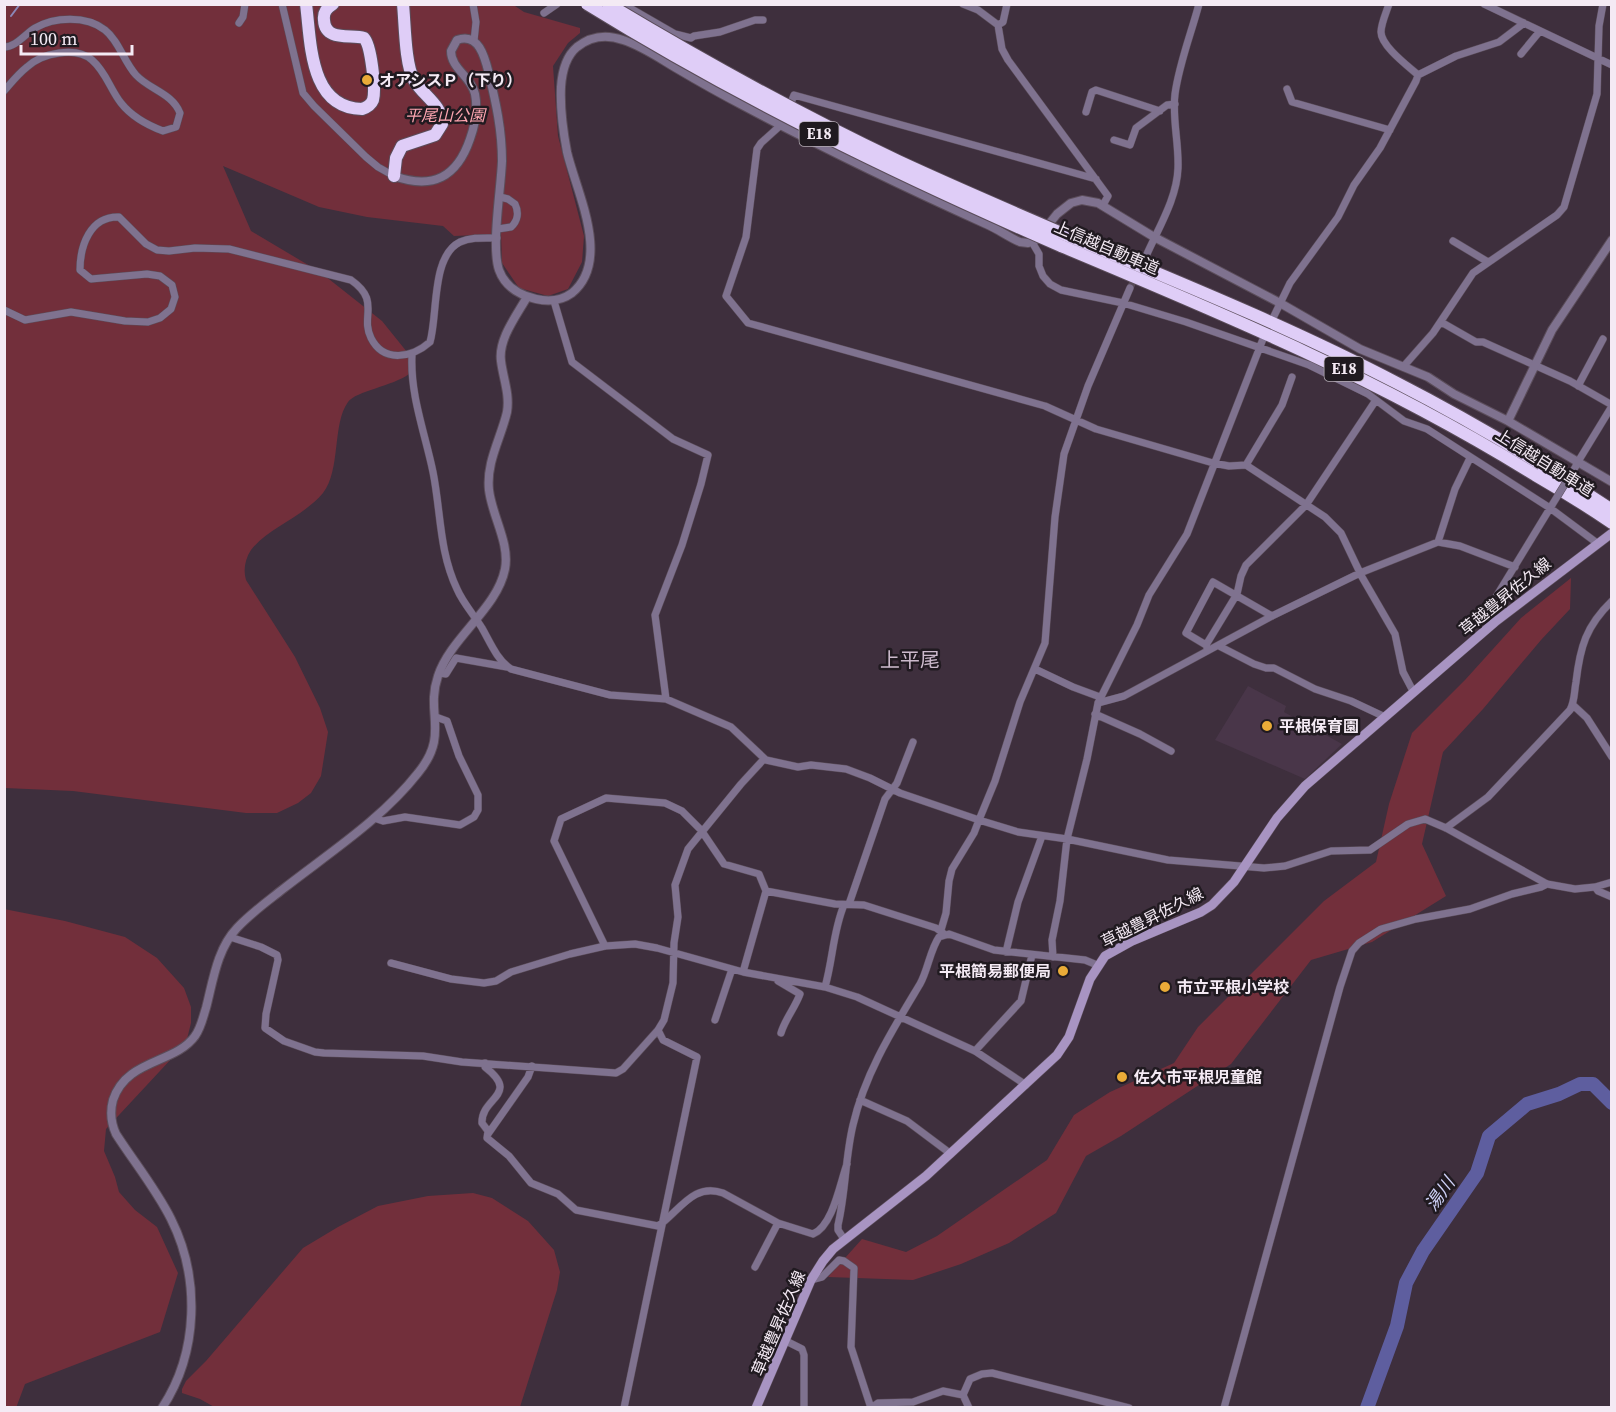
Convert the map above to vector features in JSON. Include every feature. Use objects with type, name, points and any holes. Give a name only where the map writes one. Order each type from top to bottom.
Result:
[{"type":"highway","points":[[306,4],[314,65],[322,87],[342,104],[362,109],[370,105],[374,96],[369,46],[364,38],[335,35],[326,28],[324,13],[333,4]]},
{"type":"highway","points":[[394,176],[398,153],[402,146],[435,135],[442,124],[439,110],[416,84],[410,73],[403,4]]},
{"type":"highway","name":"上信越自動車道","points":[[587,4],[667,52],[808,129],[934,190],[1219,299],[1398,383],[1506,443],[1611,510]]},
{"type":"highway","name":"上信越自動車道","points":[[608,4],[722,70],[862,143],[1392,393],[1501,453],[1610,530]]},
{"type":"main road","name":"草越豊昇佐久線","points":[[756,1407],[812,1280],[823,1261],[844,1239],[926,1176],[1050,1062],[1066,1043],[1089,979],[1105,956],[1212,905],[1234,882],[1277,818],[1305,786],[1495,622],[1597,543],[1610,530]]},
{"type":"street","points":[[239,22],[243,17],[245,4]]},
{"type":"street","points":[[282,4],[303,93],[378,167],[394,176],[415,181],[430,181],[451,172],[460,160],[471,136],[476,104],[472,84],[453,63],[450,51],[454,42],[461,38],[474,41],[480,48],[486,62],[500,121],[502,142],[497,262],[502,277],[512,289],[527,297],[554,301],[567,296],[577,288],[585,276],[590,253],[588,225],[567,151],[561,102],[563,69],[575,48],[585,42],[601,36],[617,38],[630,42],[781,126],[1023,243],[1032,242],[1057,214],[1071,203],[1088,201],[1103,205],[1154,237],[1280,303],[1360,349],[1428,377],[1454,394],[1508,421],[1577,464],[1611,482]]},
{"type":"street","points":[[473,4],[476,22],[474,41]]},
{"type":"street","points":[[544,13],[557,4]]},
{"type":"street","points":[[623,4],[675,34],[691,38],[720,32],[755,20],[763,20]]},
{"type":"street","points":[[963,4],[978,10],[998,25],[1002,49],[1008,60],[1108,196],[1103,205]]},
{"type":"street","points":[[998,25],[1003,22],[1007,4]]},
{"type":"street","points":[[1147,254],[1170,202],[1177,179],[1175,104],[1178,80],[1199,4]]},
{"type":"street","points":[[1389,4],[1381,30],[1382,38],[1388,47],[1418,75]]},
{"type":"street","points":[[1489,5],[1611,65]]},
{"type":"street","points":[[1403,367],[1441,321],[1468,278],[1557,215],[1564,207],[1595,100],[1602,5]]},
{"type":"street","points":[[4,47],[13,45],[28,32],[52,20],[93,24],[105,30],[133,72],[141,80],[177,105],[180,113],[179,121],[176,127],[163,131],[140,120],[120,102],[100,69],[90,58],[79,54],[63,53],[45,57],[28,65],[4,91]]},
{"type":"street","points":[[1274,316],[1290,283],[1338,217],[1354,185],[1380,148],[1418,75],[1456,56],[1499,42],[1524,23]]},
{"type":"street","points":[[1521,54],[1540,31]]},
{"type":"street","points":[[1287,89],[1292,102],[1390,130]]},
{"type":"street","points":[[1086,112],[1092,92],[1096,90],[1160,111]]},
{"type":"street","points":[[1096,179],[794,95],[781,126],[760,143],[746,237],[726,296],[748,323],[1045,406],[1075,421],[1213,463],[1229,466],[1246,465],[1336,527],[1395,634],[1403,672],[1413,691]]},
{"type":"street","points":[[1114,140],[1130,145],[1136,128],[1171,104],[1175,104]]},
{"type":"street","points":[[4,310],[25,320],[71,312],[125,321],[148,322],[160,318],[171,309],[175,297],[172,285],[160,276],[141,274],[91,279],[80,270],[80,259],[96,223],[107,216],[119,217],[146,244],[157,250],[229,249],[351,280],[360,286],[366,296],[369,307],[368,330],[372,340],[380,349],[394,356],[412,355],[430,342],[435,327],[441,267],[449,250],[466,240],[497,233],[511,227],[517,215],[515,204],[500,197]]},
{"type":"street","points":[[1508,421],[1533,365],[1552,330],[1611,240]]},
{"type":"street","points":[[1453,241],[1488,262]]},
{"type":"street","points":[[1032,242],[1039,254],[1039,266],[1043,276],[1050,285],[1080,295],[1123,303],[1309,365],[1368,394],[1404,421],[1427,429],[1470,458],[1551,506],[1597,543]]},
{"type":"street","points":[[844,1239],[838,1228],[852,1128],[860,1100],[880,1051],[925,974],[936,941],[942,932],[952,869],[974,833],[1020,702],[1045,643],[1064,454],[1088,386],[1130,288]]},
{"type":"street","points":[[162,1407],[172,1391],[189,1339],[192,1318],[190,1281],[183,1248],[170,1218],[116,1134],[111,1112],[117,1090],[124,1080],[188,1044],[196,1036],[220,956],[230,937],[252,914],[374,818],[416,776],[427,761],[435,744],[435,690],[439,673],[448,656],[498,589],[505,568],[505,552],[490,501],[489,473],[508,404],[501,362],[502,346],[527,297]]},
{"type":"street","points":[[554,301],[572,362],[673,440],[708,455],[685,535],[655,615],[666,699]]},
{"type":"street","points":[[1441,321],[1476,342],[1483,342],[1533,365],[1578,386],[1611,405],[1490,609],[1495,622]]},
{"type":"street","points":[[1053,957],[1052,940],[1060,901],[1067,839],[1099,700],[1137,625],[1149,595],[1187,534],[1263,339]]},
{"type":"street","points":[[1578,386],[1603,339]]},
{"type":"street","points":[[412,355],[415,397],[434,475],[439,524],[446,554],[457,590],[507,667]]},
{"type":"street","points":[[1246,465],[1282,405],[1292,377]]},
{"type":"street","points":[[1207,648],[1237,594],[1241,576],[1250,560],[1306,505],[1376,400]]},
{"type":"street","points":[[1438,542],[1455,489],[1470,458]]},
{"type":"street","points":[[1035,669],[1099,700],[1124,696],[1207,648],[1219,646],[1272,616],[1360,573],[1438,542],[1460,546],[1515,567]]},
{"type":"street","points":[[1207,648],[1186,633],[1213,582],[1272,616]]},
{"type":"street","points":[[1446,828],[1488,797],[1570,710],[1573,705],[1583,643],[1595,619],[1611,601]]},
{"type":"street","points":[[1219,646],[1254,664],[1274,668],[1315,689],[1351,701],[1385,717]]},
{"type":"street","points":[[439,673],[446,674],[456,658],[507,667],[610,694],[666,699],[731,727],[764,759],[798,767],[811,765],[846,769],[892,789],[1018,832],[1067,839],[1168,860],[1244,867],[1276,867],[1337,850],[1370,850],[1408,824],[1421,819],[1430,820],[1446,828],[1547,884],[1575,889],[1595,887],[1611,882]]},
{"type":"street","points":[[1573,705],[1587,718],[1611,757]]},
{"type":"street","points":[[1095,714],[1171,751]]},
{"type":"street","points":[[374,818],[383,821],[405,817],[460,825],[474,817],[478,810],[478,795],[459,756],[447,721],[436,717]]},
{"type":"street","points":[[825,987],[833,956],[835,932],[885,799],[897,783],[913,742]]},
{"type":"street","points":[[230,937],[277,955],[278,960],[264,1023],[268,1031],[284,1041],[324,1053],[423,1056],[485,1064],[616,1073],[623,1069],[658,1030],[664,1020],[673,983],[673,952],[678,917],[675,885],[688,849],[764,759]]},
{"type":"street","points":[[605,946],[554,841],[561,819],[606,798],[639,800],[674,806],[703,833],[724,864],[759,874],[766,891],[743,972]]},
{"type":"street","points":[[1006,952],[1018,902],[1042,836]]},
{"type":"street","points":[[1224,1407],[1352,951],[1368,936],[1387,926],[1446,912],[1470,909],[1503,896],[1547,884]]},
{"type":"street","points":[[1595,887],[1598,891],[1611,897]]},
{"type":"street","points":[[766,891],[864,905],[891,912],[994,950],[1085,960],[1097,965]]},
{"type":"street","points":[[391,963],[451,979],[484,982],[496,981],[511,972],[570,954],[605,946],[635,944],[743,972],[825,987],[857,997],[975,1051],[1026,1085]]},
{"type":"street","points":[[975,1051],[1021,1001],[1032,955]]},
{"type":"street","points":[[715,1020],[732,969]]},
{"type":"street","points":[[776,979],[800,994],[796,1005],[784,1022],[781,1033]]},
{"type":"street","points":[[624,1407],[697,1056],[663,1040],[658,1030]]},
{"type":"street","points":[[485,1064],[485,1067],[498,1079],[501,1087],[483,1116],[482,1124],[488,1131],[487,1138],[490,1143],[509,1156],[531,1183],[560,1195],[576,1210],[655,1226],[662,1223],[689,1198],[700,1192],[709,1191],[723,1193],[778,1223],[813,1234],[821,1230],[827,1222],[847,1164]]},
{"type":"street","points":[[488,1135],[528,1077],[532,1066]]},
{"type":"street","points":[[860,1100],[907,1121],[951,1154]]},
{"type":"street","points":[[755,1267],[778,1223]]},
{"type":"street","points":[[812,1280],[818,1280],[839,1260],[854,1268],[851,1347],[871,1407],[878,1403],[913,1402],[943,1391],[963,1395]]},
{"type":"street","points":[[786,1341],[802,1349],[804,1355],[804,1407]]},
{"type":"street","points":[[963,1395],[970,1379],[992,1373],[1129,1407]]},
{"type":"street","points":[[963,1395],[969,1407]]},
{"type":"shaded area","name":"平根保育園","points":[[1248,686],[1286,706],[1284,712],[1342,744],[1305,779],[1215,740]]},
{"type":"green space","name":"平尾山公園","points":[[512,4],[524,12],[580,28],[580,33],[568,43],[553,66],[558,136],[584,236],[582,262],[568,289],[548,296],[519,288],[502,263],[501,234],[454,236],[443,226],[367,217],[319,207],[223,166],[251,231],[320,272],[382,321],[407,352],[411,363],[409,374],[352,398],[348,402],[340,422],[335,460],[329,483],[323,493],[306,509],[258,542],[246,561],[246,580],[295,657],[320,708],[328,732],[321,776],[311,793],[298,803],[277,813],[246,813],[73,791],[5,788],[5,5]]},
{"type":"green space","points":[[1571,578],[1570,609],[1443,752],[1422,844],[1446,896],[1372,942],[1311,960],[1231,1064],[1121,1136],[1086,1156],[1056,1213],[1009,1243],[961,1264],[913,1280],[828,1277],[862,1239],[906,1252],[937,1236],[1047,1160],[1074,1115],[1110,1092],[1174,1063],[1198,1027],[1324,901],[1376,862],[1389,804],[1412,733],[1465,680],[1521,618]]},
{"type":"green space","points":[[4,909],[65,921],[125,937],[157,958],[184,988],[191,1007],[191,1023],[186,1043],[106,1129],[104,1151],[119,1192],[135,1210],[157,1227],[178,1273],[160,1332],[25,1384],[16,1408],[4,1407]]},
{"type":"green space","points":[[473,1193],[492,1198],[528,1221],[554,1250],[560,1272],[557,1290],[520,1407],[216,1408],[182,1393],[186,1381],[206,1361],[303,1248],[378,1206],[428,1196]]},
{"type":"waterway","points":[[11,16],[20,4]]},
{"type":"waterway","name":"湯川","points":[[1367,1408],[1397,1326],[1406,1283],[1423,1251],[1477,1173],[1489,1136],[1527,1104],[1559,1094],[1580,1084],[1593,1084],[1612,1103]]},
{"type":"tunnel","points":[[1130,288],[1147,254]]},
{"type":"place","name":"オアシスＰ（下り）","points":[[367,80]]},
{"type":"place","name":"平根保育園","points":[[1267,726]]},
{"type":"place","name":"平根簡易郵便局","points":[[1063,971]]},
{"type":"place","name":"市立平根小学校","points":[[1165,987]]},
{"type":"place","name":"佐久市平根児童館","points":[[1122,1077]]},
{"type":"district","name":"上平尾","points":[[910,660]]}]
